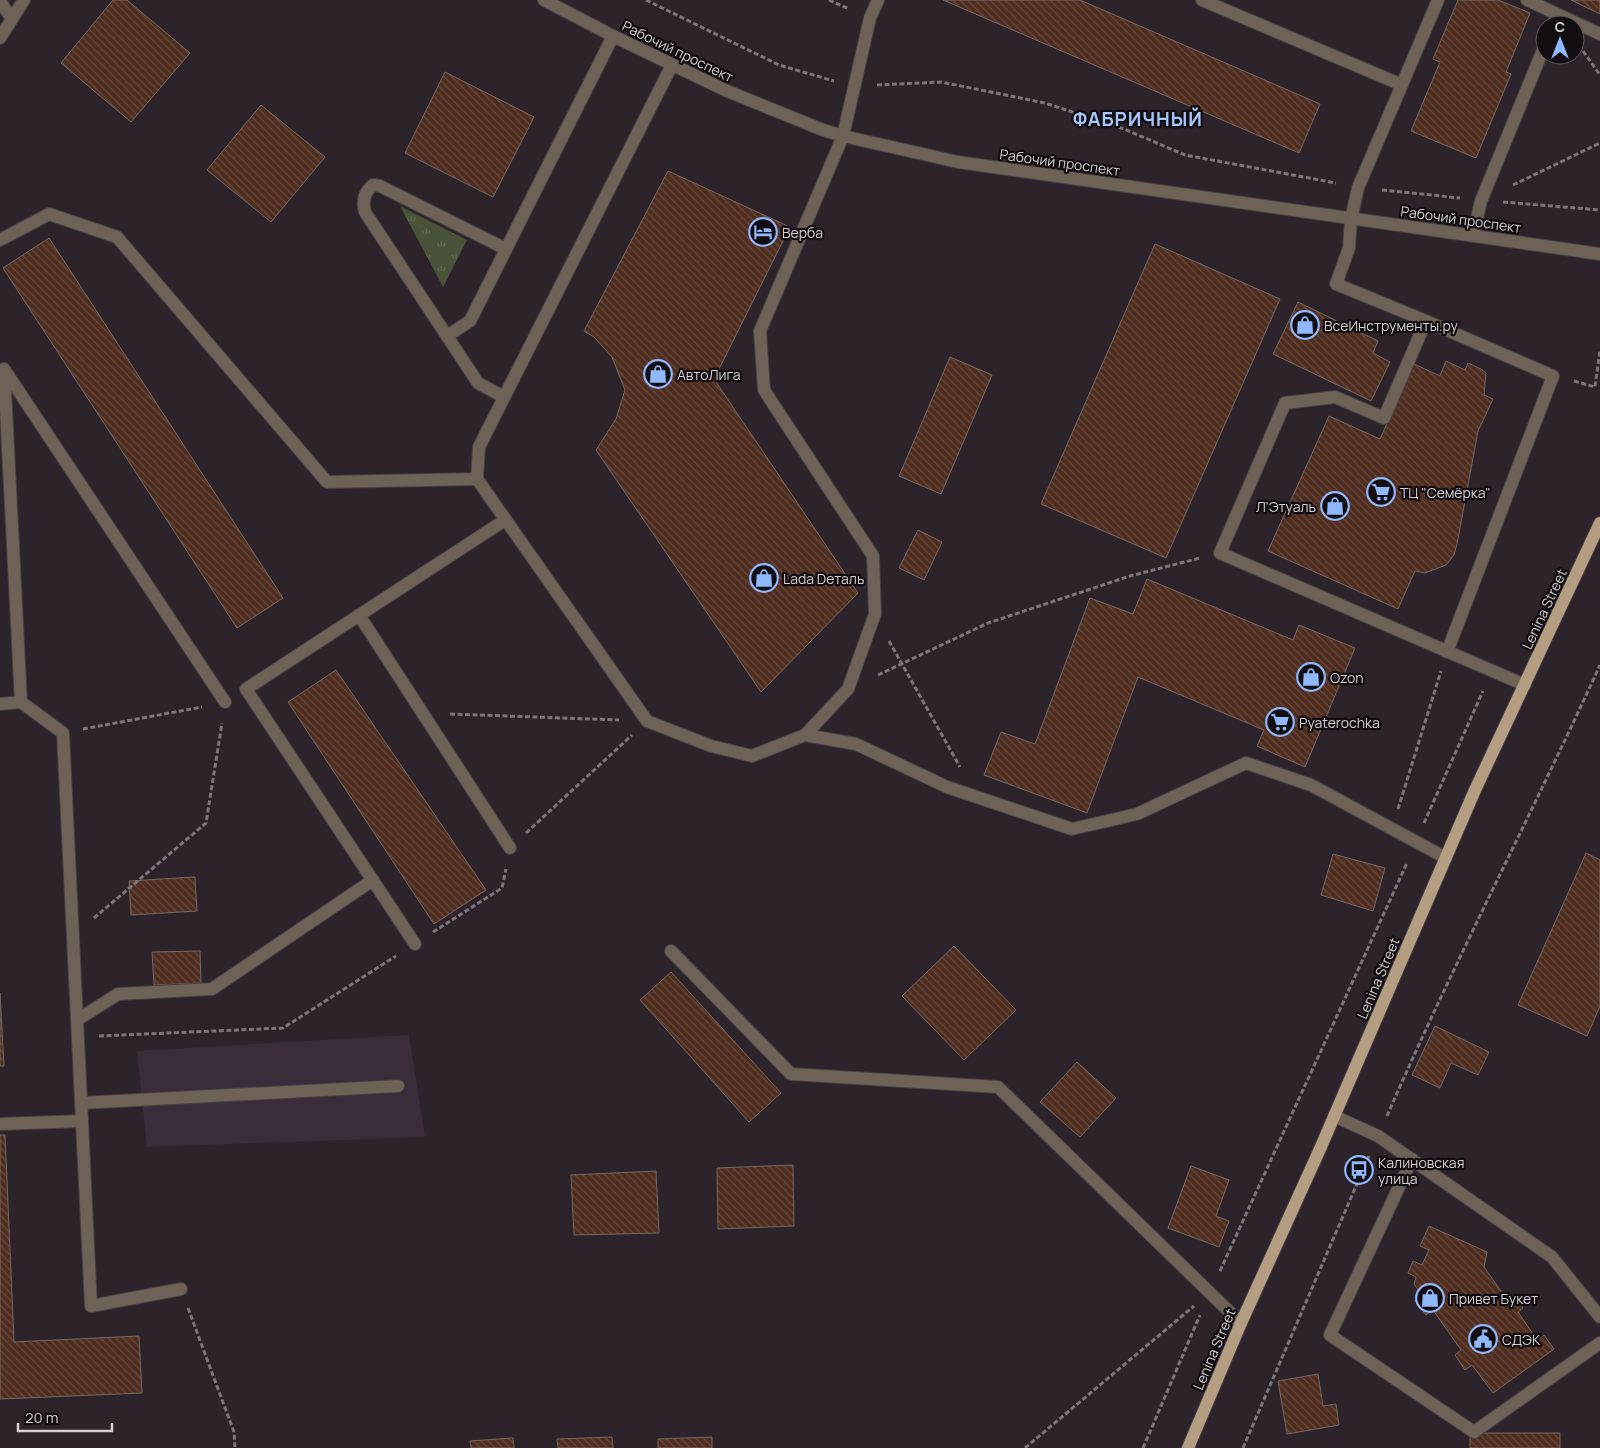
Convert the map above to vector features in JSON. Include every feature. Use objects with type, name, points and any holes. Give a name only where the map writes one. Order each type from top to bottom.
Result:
[{"type":"main road","name":"Lenina Street","points":[[1188,1448],[1241,1323],[1334,1116],[1446,858],[1600,523]]},
{"type":"street","points":[[0,38],[24,0]]},
{"type":"street","name":"Рабочий проспект","points":[[544,0],[727,92],[843,136],[958,162],[1600,254]]},
{"type":"street","points":[[672,66],[479,448],[477,479],[647,721],[711,746],[752,756],[805,735],[848,689],[875,614],[874,556],[764,390],[760,330],[843,136],[870,18],[878,0]]},
{"type":"street","points":[[1202,0],[1402,85]]},
{"type":"street","points":[[1438,0],[1358,188],[1351,219],[1349,248],[1336,284],[1553,376],[1447,652]]},
{"type":"street","points":[[1527,0],[1548,15]]},
{"type":"street","points":[[0,1],[12,19]]},
{"type":"street","points":[[1585,29],[1600,34]]},
{"type":"street","points":[[447,336],[470,321],[613,36]]},
{"type":"street","points":[[1473,235],[1481,201],[1537,65]]},
{"type":"street","points":[[504,397],[478,383],[365,212],[364,198],[368,189],[373,185],[380,186],[506,250]]},
{"type":"street","points":[[0,240],[49,214],[117,238],[326,482],[477,479]]},
{"type":"street","points":[[1426,321],[1384,418],[1335,396],[1285,403],[1220,553],[1525,685]]},
{"type":"street","points":[[2,366],[21,702]]},
{"type":"street","points":[[2,366],[225,702]]},
{"type":"street","points":[[415,944],[246,689],[505,520]]},
{"type":"street","points":[[359,615],[510,848]]},
{"type":"street","points":[[0,704],[21,702],[63,733],[91,1306],[180,1289]]},
{"type":"street","points":[[805,735],[856,744],[947,787],[1072,830],[1137,814],[1246,763],[1311,785],[1446,858]]},
{"type":"street","points":[[77,1020],[118,994],[212,989],[373,880]]},
{"type":"street","points":[[671,951],[791,1074],[998,1087],[1241,1323]]},
{"type":"street","points":[[81,1103],[398,1086]]},
{"type":"street","points":[[1334,1116],[1378,1136],[1552,1257],[1600,1317]]},
{"type":"street","points":[[0,1124],[82,1121]]},
{"type":"street","points":[[1412,1159],[1330,1335],[1474,1432],[1600,1343]]},
{"type":"path","points":[[646,0],[779,66],[854,86],[942,82],[1045,103],[1124,129],[1185,155],[1358,188],[1481,201],[1600,210]]},
{"type":"path","points":[[1585,54],[1600,76]]},
{"type":"path","points":[[1481,201],[1600,143]]},
{"type":"path","points":[[1595,387],[1600,350]]},
{"type":"path","points":[[848,689],[988,623],[1130,576],[1220,553]]},
{"type":"path","points":[[875,614],[901,664],[977,797]]},
{"type":"path","points":[[1392,828],[1447,652]]},
{"type":"path","points":[[1243,1448],[1430,1017],[1547,781],[1600,665]]},
{"type":"path","points":[[1143,1448],[1210,1293],[1492,670]]},
{"type":"path","points":[[63,733],[225,702],[206,823],[73,936]]},
{"type":"path","points":[[422,713],[647,721]]},
{"type":"path","points":[[78,1037],[283,1028],[502,888],[510,848],[647,721]]},
{"type":"path","points":[[180,1289],[234,1432],[235,1448]]},
{"type":"path","points":[[1024,1448],[1210,1293]]},
{"type":"shaded area","points":[[409,1035],[425,1137],[147,1147],[137,1051]]},
{"type":"green space","points":[[400,206],[467,240],[443,287]]},
{"type":"building","points":[[113,0],[127,0],[190,53],[131,122],[61,63]]},
{"type":"building","points":[[943,0],[1080,0],[1320,104],[1299,153]]},
{"type":"building","points":[[1458,0],[1498,0],[1530,13],[1506,72],[1511,74],[1476,158],[1411,131],[1440,62],[1433,59]]},
{"type":"building","points":[[1571,0],[1600,0],[1600,14]]},
{"type":"building","points":[[445,72],[534,117],[493,197],[405,153]]},
{"type":"building","points":[[261,105],[325,157],[271,222],[207,170]]},
{"type":"building","points":[[668,171],[790,227],[714,379],[858,593],[761,692],[596,450],[616,419],[625,390],[612,357],[594,337],[584,331]]},
{"type":"building","points":[[49,238],[283,598],[237,628],[3,268]]},
{"type":"building","points":[[1155,244],[1280,299],[1166,558],[1041,504]]},
{"type":"building","points":[[1298,302],[1378,341],[1373,353],[1390,362],[1371,401],[1273,354]]},
{"type":"building","points":[[950,357],[992,375],[941,494],[899,476]]},
{"type":"building","name":"ТЦ \"Семёрка\"","points":[[1446,361],[1465,370],[1468,363],[1486,373],[1484,395],[1493,399],[1478,431],[1457,544],[1454,555],[1446,565],[1425,573],[1415,571],[1398,609],[1268,551],[1329,416],[1380,439],[1414,364],[1440,376]]},
{"type":"building","points":[[918,530],[942,542],[924,580],[899,568]]},
{"type":"building","points":[[1147,579],[1293,640],[1299,625],[1355,648],[1305,767],[1257,746],[1264,730],[1138,677],[1087,813],[984,775],[1001,732],[1035,744],[1090,598],[1133,614]]},
{"type":"building","points":[[336,670],[486,890],[434,924],[288,702]]},
{"type":"building","points":[[1586,853],[1600,860],[1600,1006],[1587,1036],[1518,1005]]},
{"type":"building","points":[[1333,854],[1385,868],[1373,911],[1321,895]]},
{"type":"building","points":[[195,877],[197,911],[131,915],[129,881]]},
{"type":"building","points":[[954,946],[1016,1010],[964,1060],[902,996]]},
{"type":"building","points":[[200,951],[201,983],[154,985],[152,952]]},
{"type":"building","points":[[671,972],[781,1093],[749,1122],[640,1000]]},
{"type":"building","points":[[0,993],[4,1066],[0,1066]]},
{"type":"building","points":[[1435,1026],[1489,1052],[1478,1075],[1451,1063],[1440,1088],[1412,1075]]},
{"type":"building","points":[[1077,1062],[1116,1098],[1080,1137],[1040,1102]]},
{"type":"building","points":[[0,1135],[5,1135],[14,1342],[139,1336],[142,1393],[0,1399]]},
{"type":"building","points":[[793,1165],[794,1226],[718,1229],[717,1168]]},
{"type":"building","points":[[1191,1166],[1229,1180],[1216,1216],[1229,1221],[1219,1247],[1168,1228]]},
{"type":"building","points":[[656,1171],[659,1233],[574,1235],[571,1175]]},
{"type":"building","points":[[1429,1226],[1487,1252],[1484,1267],[1508,1301],[1515,1296],[1523,1308],[1518,1312],[1537,1340],[1544,1335],[1554,1349],[1493,1393],[1472,1365],[1465,1370],[1455,1355],[1461,1350],[1433,1310],[1426,1315],[1415,1300],[1422,1295],[1414,1284],[1416,1277],[1408,1273],[1413,1261],[1422,1265],[1429,1250],[1420,1246]]},
{"type":"building","points":[[1318,1374],[1323,1406],[1336,1404],[1339,1425],[1287,1434],[1278,1381]]},
{"type":"building","points":[[1470,1433],[1560,1433],[1560,1448],[1470,1448]]},
{"type":"building","points":[[612,1437],[613,1448],[558,1448],[557,1439]]},
{"type":"building","points":[[712,1437],[712,1448],[658,1448],[658,1439]]},
{"type":"building","points":[[513,1438],[514,1448],[471,1448],[470,1441]]},
{"type":"place","name":"Верба","points":[[763,232]]},
{"type":"place","name":"ВсеИнструменты.ру","points":[[1305,325]]},
{"type":"place","name":"АвтоЛига","points":[[658,374]]},
{"type":"place","name":"ТЦ \"Семёрка\"","points":[[1381,492]]},
{"type":"place","name":"Л'Этуаль","points":[[1335,506]]},
{"type":"place","name":"Lada Dеталь","points":[[764,578]]},
{"type":"place","name":"Ozon","points":[[1311,677]]},
{"type":"place","name":"Pyaterochka","points":[[1280,722]]},
{"type":"place","name":"Калиновская улица","points":[[1359,1170]]},
{"type":"place","name":"Привет Букет","points":[[1430,1298]]},
{"type":"place","name":"СДЭК","points":[[1483,1339]]},
{"type":"district","name":"ФАБРИЧНЫЙ","points":[[1138,119]]}]
